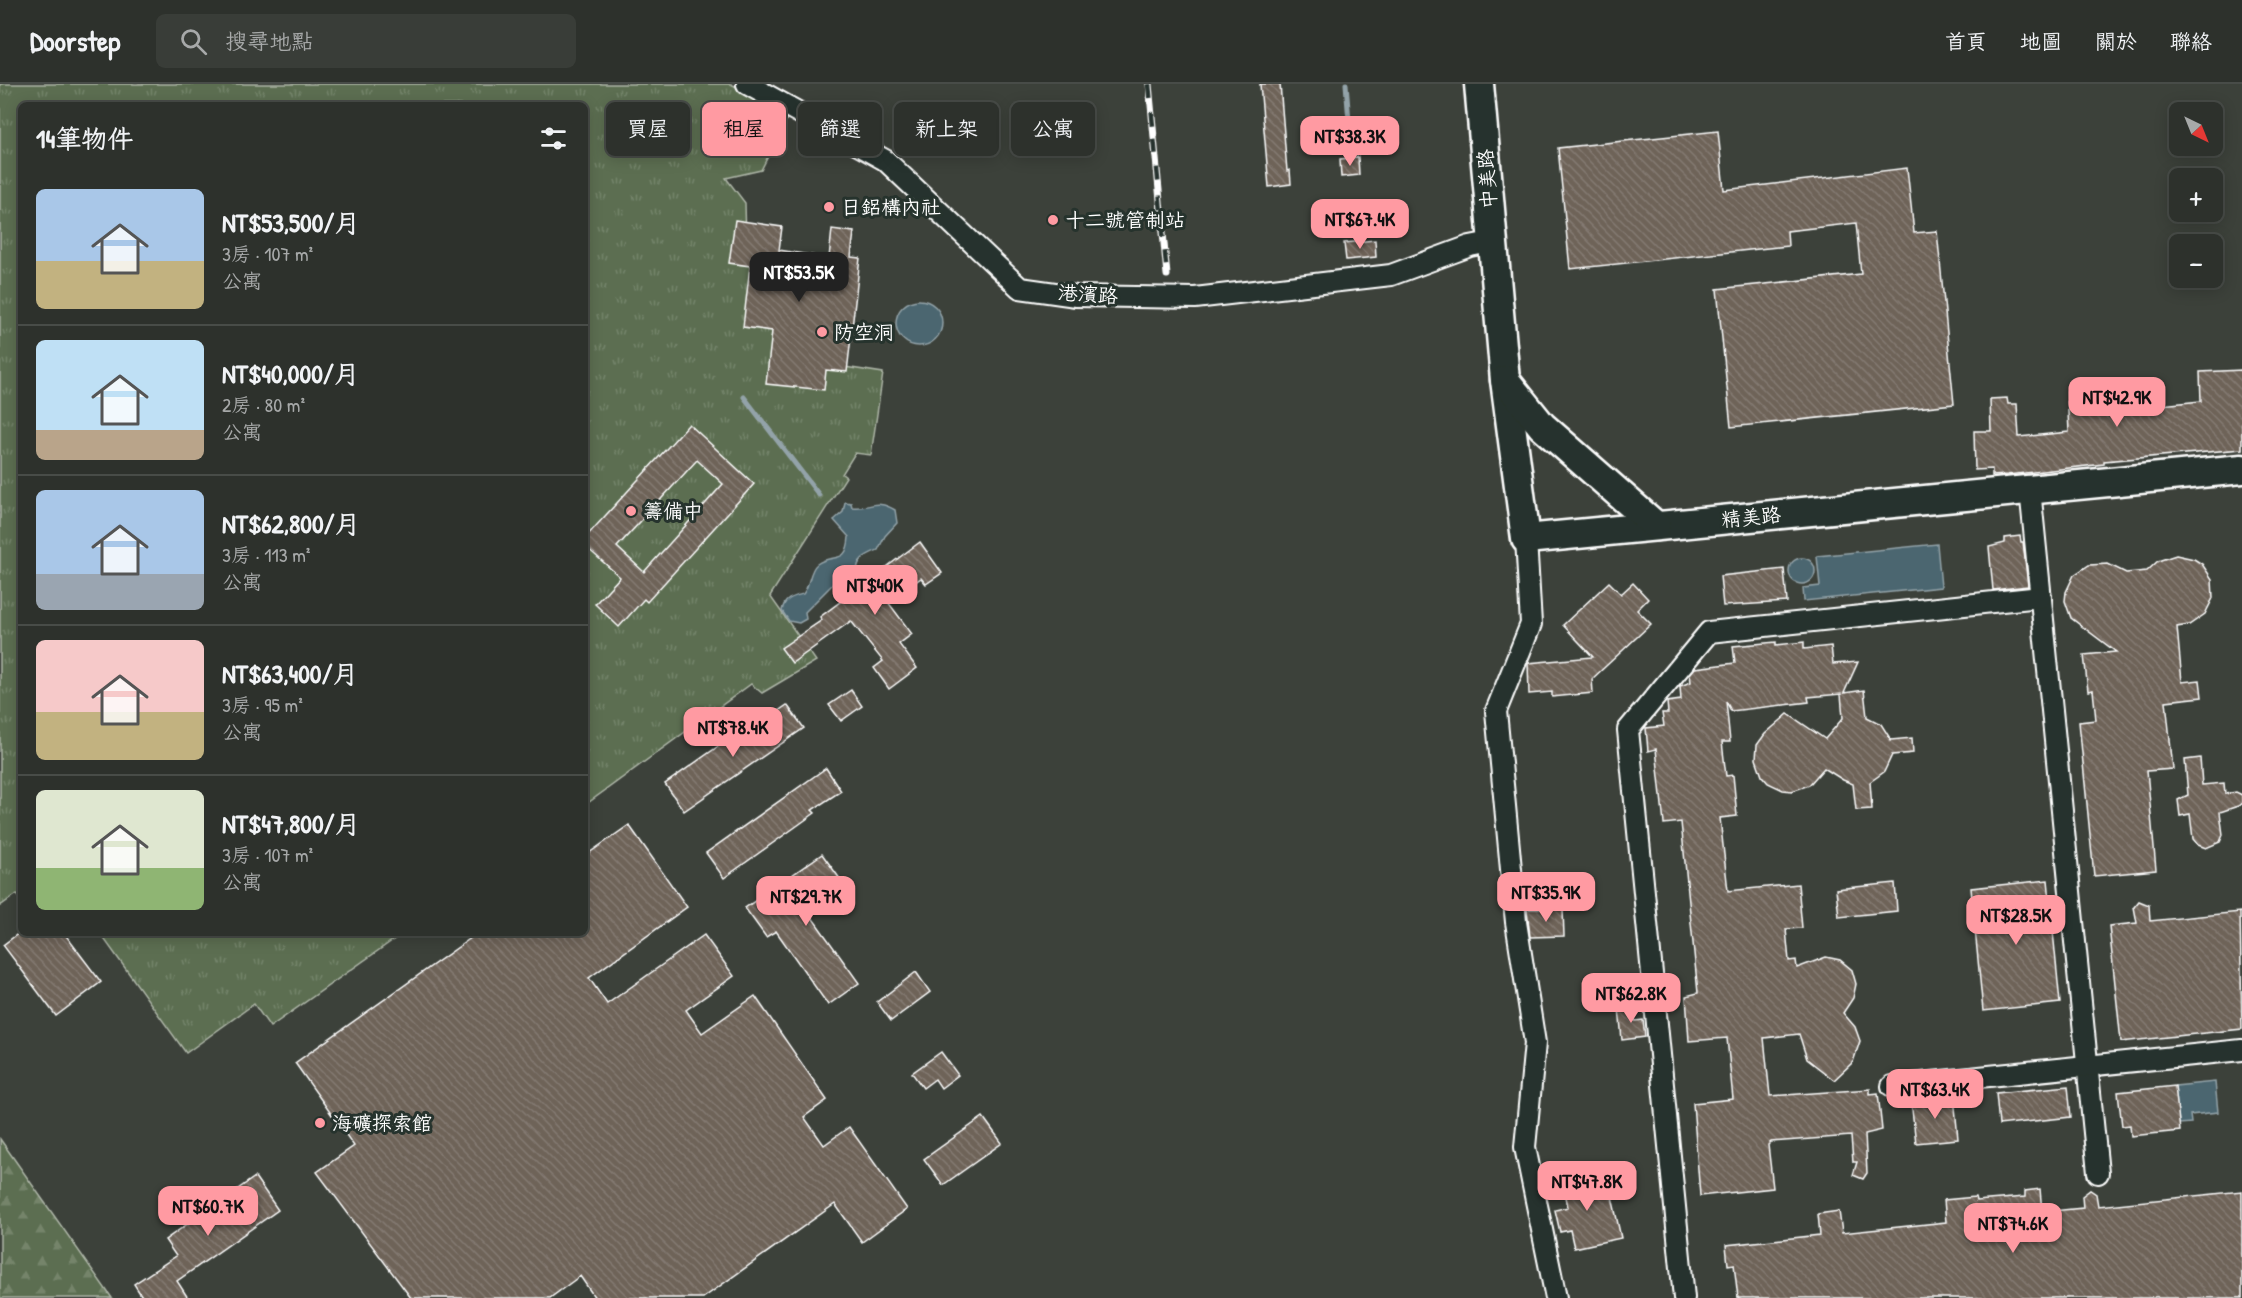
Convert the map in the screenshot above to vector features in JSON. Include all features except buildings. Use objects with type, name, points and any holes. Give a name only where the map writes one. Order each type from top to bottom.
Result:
[{"type":"main road","name":"中美路","points":[[1479,84],[1491,242],[1505,380]]},
{"type":"main road","points":[[1505,380],[1542,426],[1656,526]]},
{"type":"main road","points":[[1505,380],[1526,539]]},
{"type":"main road","name":"精美路","points":[[1526,539],[2242,469]]},
{"type":"street","name":"港濱路","points":[[747,84],[885,160],[1020,288],[1076,296],[1195,298],[1391,275],[1470,246],[1491,242]]},
{"type":"street","points":[[2030,489],[2098,1173]]},
{"type":"street","points":[[1526,539],[1531,624],[1496,711],[1516,922],[1535,1043],[1525,1147],[1556,1298]]},
{"type":"street","points":[[1684,1298],[1628,730],[1709,632],[2041,597]]},
{"type":"street","points":[[1892,1086],[2242,1050]]},
{"type":"green space","points":[[0,84],[731,84],[765,102],[702,102],[702,156],[768,156],[761,170],[726,178],[745,203],[746,242],[793,359],[883,373],[871,455],[855,453],[842,474],[846,477],[770,596],[816,661],[762,693],[751,684],[588,803],[588,102],[18,102],[18,896],[0,906]]},
{"type":"green space","points":[[102,936],[399,936],[270,1027],[254,1004],[186,1053]]},
{"type":"green space","points":[[0,1139],[112,1298],[0,1298]]},
{"type":"water","points":[[919,300],[935,307],[942,323],[935,339],[919,346],[903,339],[896,323],[903,307]]},
{"type":"water","points":[[845,502],[851,503],[852,507],[878,504],[888,507],[895,510],[897,523],[885,536],[878,550],[860,561],[857,574],[835,582],[805,612],[806,619],[799,623],[789,621],[782,611],[783,607],[789,599],[803,594],[814,567],[828,559],[842,556],[848,546],[849,537],[834,520],[843,512]]},
{"type":"water","points":[[1937,544],[1941,587],[1804,601],[1803,588],[1820,586],[1817,556]]},
{"type":"water","points":[[1802,558],[1811,562],[1815,571],[1811,580],[1802,584],[1793,580],[1789,571],[1793,562]]},
{"type":"water","points":[[2215,1082],[2218,1112],[2190,1115],[2191,1123],[2179,1124],[2175,1086]]},
{"type":"waterway","points":[[1346,84],[1352,158]]},
{"type":"waterway","points":[[744,397],[819,495]]},
{"type":"railway","points":[[1149,84],[1167,275]]},
{"type":"place","name":"日鋁構內社","points":[[829,207]]},
{"type":"place","name":"十二號管制站","points":[[1053,220]]},
{"type":"place","name":"防空洞","points":[[822,332]]},
{"type":"place","name":"籌備中","points":[[631,511]]},
{"type":"place","name":"海礦探索館","points":[[320,1123]]}]
